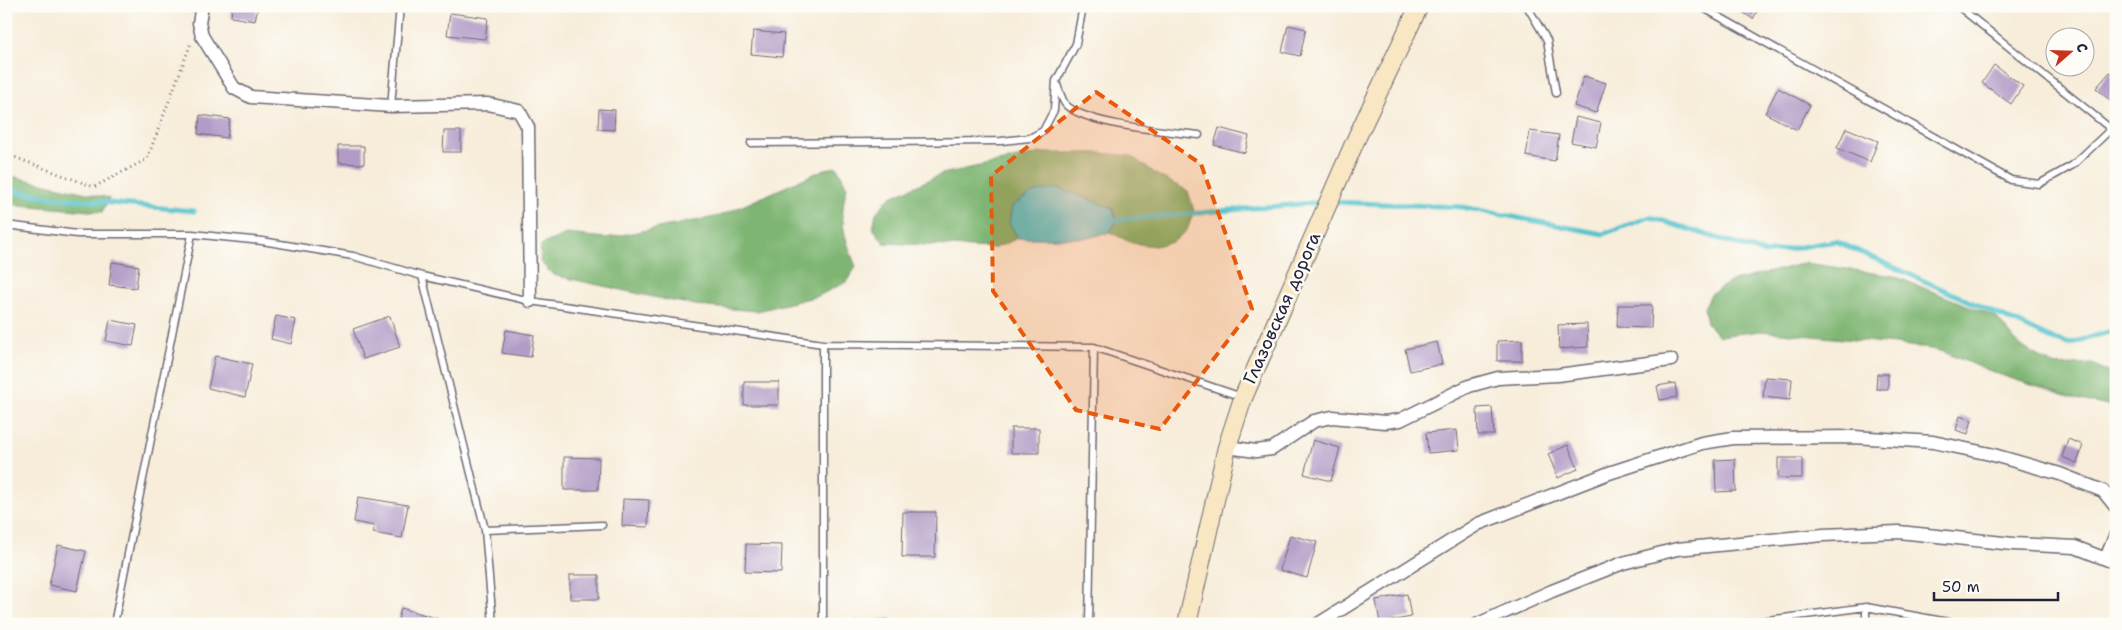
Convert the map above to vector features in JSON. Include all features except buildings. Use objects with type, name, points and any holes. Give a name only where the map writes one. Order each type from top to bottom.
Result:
[{"type":"street","points":[[202,6],[199,23],[202,36],[234,88],[251,97],[391,106],[488,104],[519,111],[528,127],[530,301]]},
{"type":"street","name":"Глазовская дорога","points":[[1187,624],[1227,447],[1243,398],[1357,137],[1419,6]]},
{"type":"street","points":[[1227,447],[1256,452],[1272,449],[1314,421],[1332,417],[1385,422],[1400,420],[1469,386],[1498,378],[1558,375],[1670,360]]},
{"type":"street","points":[[1318,624],[1478,524],[1609,473],[1702,443],[1733,438],[1854,437],[1933,442],[1990,454],[2060,474],[2103,491],[2116,506]]},
{"type":"street","points":[[1478,624],[1552,591],[1623,563],[1677,550],[1823,535],[1899,532],[2013,544],[2075,547],[2111,560],[2116,534]]},
{"type":"lane","points":[[391,106],[400,6]]},
{"type":"lane","points":[[751,143],[1001,141],[1030,138],[1043,131],[1054,110],[1056,81],[1076,44],[1083,6]]},
{"type":"lane","points":[[1527,6],[1547,40],[1556,93]]},
{"type":"lane","points":[[1700,6],[2011,180],[2038,184],[2072,165],[2113,131],[1958,6]]},
{"type":"lane","points":[[1056,81],[1066,106],[1080,114],[1100,121],[1199,135]]},
{"type":"lane","points":[[6,225],[77,234],[192,234],[262,242],[353,256],[422,276],[530,301],[823,344],[1094,347],[1243,398]]},
{"type":"lane","points":[[114,624],[192,234]]},
{"type":"lane","points":[[422,276],[485,530],[494,624]]},
{"type":"lane","points":[[823,344],[823,624]]},
{"type":"lane","points":[[1089,624],[1094,347]]},
{"type":"lane","points":[[485,530],[602,525]]},
{"type":"lane","points":[[1738,624],[1866,607],[1959,624]]},
{"type":"lane","points":[[1866,607],[1866,624]]},
{"type":"path","points":[[6,154],[94,187],[147,158],[199,23]]},
{"type":"highlighted area","points":[[1096,92],[1201,164],[1252,309],[1160,429],[1076,410],[993,291],[991,176]]},
{"type":"green space","points":[[1041,153],[1101,153],[1131,156],[1159,176],[1188,191],[1194,211],[1187,230],[1173,242],[1155,246],[1132,243],[1110,232],[1117,220],[1112,208],[1057,188],[1009,223],[1018,238],[995,248],[884,243],[873,228],[876,213],[889,198],[942,174]]},
{"type":"green space","points":[[837,167],[847,187],[843,209],[844,227],[848,246],[856,267],[846,282],[818,296],[757,311],[708,307],[553,275],[540,262],[541,245],[566,234],[606,238],[720,216],[825,169]]},
{"type":"green space","points":[[6,175],[109,198],[102,212],[6,204]]},
{"type":"green space","points":[[1806,263],[1894,276],[1996,317],[2019,345],[2055,366],[2093,364],[2116,376],[2116,405],[2112,407],[2068,397],[2001,375],[1937,350],[1896,344],[1761,331],[1719,336],[1707,324],[1704,308],[1711,294],[1730,282]]},
{"type":"water","points":[[1057,188],[1112,208],[1117,220],[1110,232],[1088,238],[1018,238],[1009,223],[1012,206],[1032,193]]},
{"type":"waterway","points":[[6,189],[48,197],[194,211]]},
{"type":"waterway","points":[[1117,220],[1324,202]]},
{"type":"waterway","points":[[1332,202],[1462,207],[1603,234],[1650,217],[1765,253],[1836,241],[2050,338],[2069,344],[2112,331],[2116,332]]}]
